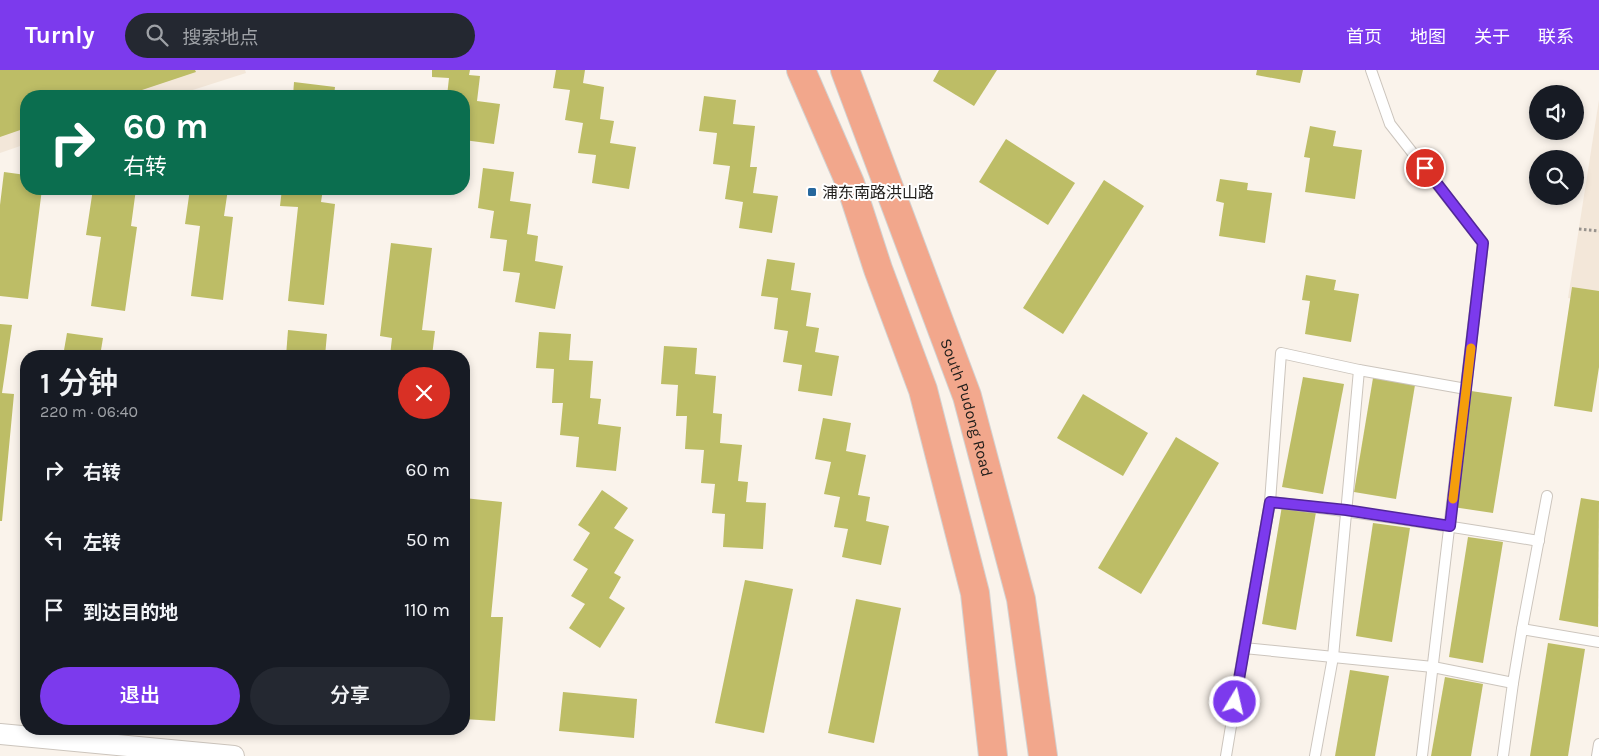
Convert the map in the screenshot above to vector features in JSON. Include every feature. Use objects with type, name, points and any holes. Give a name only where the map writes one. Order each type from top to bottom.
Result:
[{"type":"main road","points":[[801,70],[850,183],[878,269],[923,390],[975,593],[993,756]]},
{"type":"main road","name":"South Pudong Road","points":[[845,70],[967,396],[1021,599],[1043,756]]},
{"type":"street","points":[[0,734],[234,756]]},
{"type":"lane","points":[[1371,70],[1390,124],[1483,243],[1422,756]]},
{"type":"lane","points":[[1226,756],[1270,502],[1281,353],[1359,370],[1466,389]]},
{"type":"lane","points":[[1315,756],[1333,658],[1359,370]]},
{"type":"lane","points":[[1503,756],[1512,683],[1547,496]]},
{"type":"lane","points":[[1270,502],[1346,510],[1538,541]]},
{"type":"lane","points":[[1522,630],[1599,642]]},
{"type":"lane","points":[[1244,648],[1433,667],[1512,683]]},
{"type":"lane","points":[[1597,756],[1599,744]]},
{"type":"path","points":[[1579,229],[1599,231]]},
{"type":"shaded area","points":[[0,70],[245,70],[246,73],[193,90],[20,90],[20,146],[0,153]]},
{"type":"shaded area","points":[[1599,100],[1599,303],[1568,298]]},
{"type":"building","points":[[0,70],[195,70],[196,72],[142,90],[20,90],[20,130],[0,137]]},
{"type":"building","points":[[432,70],[470,70],[469,75],[480,76],[477,101],[500,104],[494,144],[470,141],[470,90],[448,90],[449,78],[432,77]]},
{"type":"building","points":[[556,70],[585,70],[583,83],[604,87],[600,119],[614,121],[610,143],[636,147],[629,189],[592,183],[596,155],[578,153],[583,123],[565,120],[570,90],[553,88]]},
{"type":"building","points":[[939,70],[997,70],[974,106],[933,81]]},
{"type":"building","points":[[1257,70],[1303,70],[1300,83],[1256,75]]},
{"type":"building","points":[[294,82],[335,87],[335,90],[293,90]]},
{"type":"building","points":[[704,96],[736,100],[733,124],[755,126],[750,167],[757,167],[753,193],[778,196],[772,233],[739,228],[743,202],[725,199],[730,166],[713,164],[717,133],[699,131]]},
{"type":"building","points":[[1310,126],[1336,131],[1333,146],[1362,150],[1355,199],[1305,192],[1310,158],[1304,157]]},
{"type":"building","points":[[1006,139],[1075,183],[1048,225],[979,182]]},
{"type":"building","points":[[483,168],[514,172],[510,201],[531,204],[527,234],[538,236],[535,261],[563,266],[555,309],[515,302],[520,273],[503,271],[507,240],[490,238],[494,211],[478,208]]},
{"type":"building","points":[[4,172],[20,174],[20,195],[41,195],[28,299],[0,296],[0,205]]},
{"type":"building","points":[[1220,179],[1248,183],[1247,190],[1272,193],[1265,243],[1219,236],[1224,203],[1216,201]]},
{"type":"building","points":[[1104,180],[1144,206],[1063,334],[1023,308]]},
{"type":"building","points":[[92,195],[135,195],[131,226],[137,227],[125,311],[91,306],[101,237],[86,235]]},
{"type":"building","points":[[189,195],[227,195],[224,216],[233,217],[223,300],[191,296],[200,226],[185,224]]},
{"type":"building","points":[[281,195],[322,195],[321,202],[335,204],[324,305],[288,301],[298,207],[280,206]]},
{"type":"building","points":[[391,243],[432,248],[422,330],[435,331],[433,350],[391,350],[392,338],[380,336]]},
{"type":"building","points":[[767,259],[795,263],[791,290],[811,293],[806,326],[819,328],[815,352],[839,356],[832,396],[798,391],[802,365],[783,362],[788,331],[774,329],[778,298],[761,296]]},
{"type":"building","points":[[1306,275],[1336,280],[1334,290],[1359,294],[1351,342],[1305,334],[1310,301],[1302,300]]},
{"type":"building","points":[[1572,287],[1599,291],[1599,367],[1592,412],[1554,406]]},
{"type":"building","points":[[0,324],[12,325],[2,393],[14,394],[2,521],[0,521]]},
{"type":"building","points":[[288,330],[327,334],[326,350],[286,350]]},
{"type":"building","points":[[539,332],[571,334],[569,360],[593,361],[590,398],[601,399],[598,424],[621,427],[616,471],[576,467],[579,437],[560,435],[563,403],[552,403],[554,369],[536,368]]},
{"type":"building","points":[[67,333],[103,338],[101,350],[64,350]]},
{"type":"building","points":[[664,346],[697,348],[695,374],[716,376],[713,413],[722,414],[720,443],[742,445],[738,481],[748,482],[746,502],[766,503],[763,549],[723,547],[725,514],[712,513],[715,484],[701,483],[704,450],[685,449],[687,416],[676,416],[678,385],[661,384]]},
{"type":"building","points":[[1303,377],[1344,384],[1323,494],[1282,487]]},
{"type":"building","points":[[1373,378],[1415,385],[1396,499],[1354,492]]},
{"type":"building","points":[[1471,391],[1512,397],[1493,513],[1453,507]]},
{"type":"building","points":[[1083,394],[1148,433],[1123,476],[1057,438]]},
{"type":"building","points":[[823,418],[851,423],[846,451],[866,455],[858,495],[870,497],[866,521],[889,526],[881,565],[842,557],[848,529],[834,527],[840,497],[824,494],[831,462],[815,459]]},
{"type":"building","points":[[1176,437],[1219,463],[1141,594],[1098,568]]},
{"type":"building","points":[[602,490],[628,508],[614,528],[634,540],[614,573],[621,577],[609,598],[625,608],[600,648],[569,628],[585,604],[571,596],[588,569],[573,560],[590,533],[578,525]]},
{"type":"building","points":[[1581,498],[1599,501],[1598,627],[1559,620]]},
{"type":"building","points":[[470,499],[502,502],[491,617],[503,617],[495,721],[470,719]]},
{"type":"building","points":[[1282,506],[1316,512],[1296,630],[1262,624]]},
{"type":"building","points":[[1373,523],[1410,528],[1392,642],[1356,636]]},
{"type":"building","points":[[1468,537],[1503,542],[1483,663],[1449,657]]},
{"type":"building","points":[[745,580],[793,589],[764,733],[715,723]]},
{"type":"building","points":[[856,599],[901,608],[874,743],[828,733]]},
{"type":"building","points":[[1548,643],[1585,649],[1568,756],[1530,756]]},
{"type":"building","points":[[1350,670],[1389,676],[1375,756],[1335,756]]},
{"type":"building","points":[[1445,677],[1483,684],[1471,756],[1431,756]]},
{"type":"building","points":[[563,692],[637,699],[634,738],[559,731]]},
{"type":"slow traffic","points":[[1453,499],[1471,348]]},
{"type":"place","name":"浦东南路洪山路","points":[[812,192]]},
{"type":"route","points":[[1235,702],[1270,502],[1346,510],[1450,526],[1483,243],[1425,168]]}]
